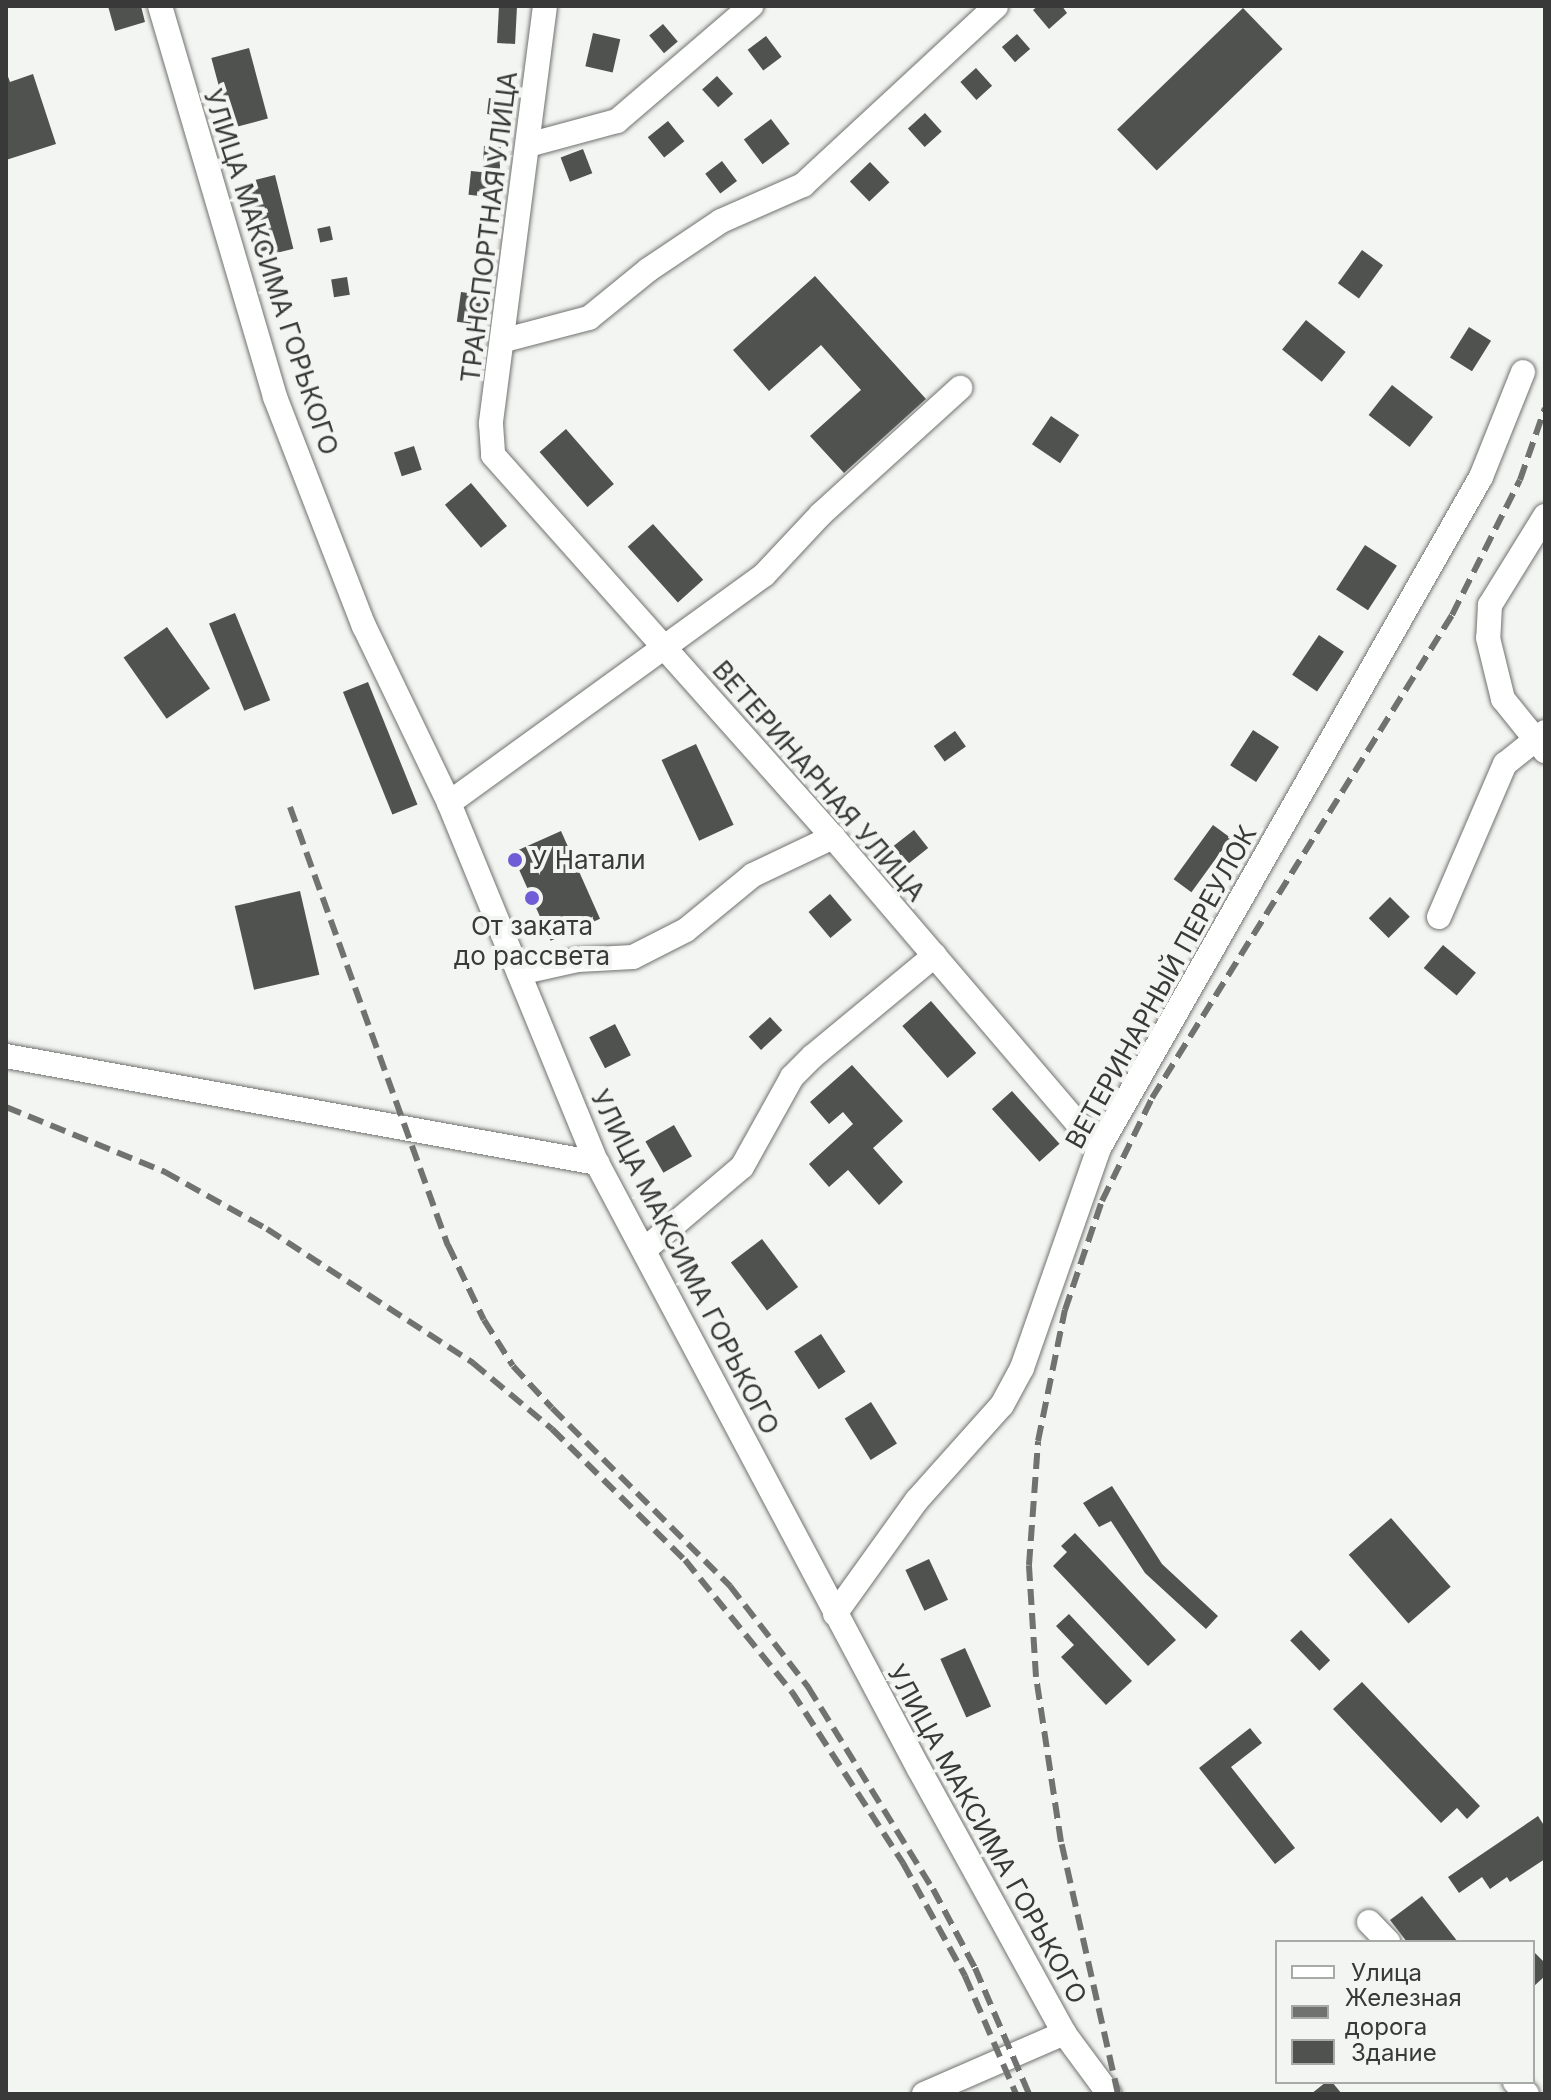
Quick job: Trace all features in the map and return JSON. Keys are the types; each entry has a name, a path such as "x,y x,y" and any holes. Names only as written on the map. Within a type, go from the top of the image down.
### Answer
{"street":[{"name":"УЛИЦА МАКСИМА ГОРЬКОГО","path":"160,6 275,397 364,626 449,803 597,1163 835,1614 1064,2033 1109,2094"},
{"name":"ТРАНСПОРТНАЯ УЛИЦА","path":"493,455 491,424 505,340 545,6"},
{"path":"528,145 617,121 751,6"},
{"path":"505,340 589,318 648,270 721,221 803,185 996,6"},
{"name":"ВЕТЕРИНАРНЫЙ ПЕРЕУЛОК","path":"835,1614 917,1500 1002,1405 1022,1368 1099,1148 1481,477 1523,372"},
{"path":"449,803 764,575 821,514 960,388"},
{"name":"ВЕТЕРИНАРНАЯ УЛИЦА","path":"493,455 833,837 1099,1148"},
{"path":"1439,917 1505,764 1542,741 1503,699 1488,638 1490,605 1545,516"},
{"path":"519,973 578,960 633,957 686,930 753,875 833,837"},
{"path":"644,1250 742,1167 792,1077 935,955"},
{"path":"6,1056 597,1163"},
{"path":"1369,1922 1386,1940"},
{"path":"924,2094 1064,2033"}],"building":[{"path":"108,6 141,6 145,22 115,31"},
{"path":"499,6 517,7 515,44 497,43"},
{"path":"1038,6 1062,6 1067,13 1049,29 1033,10"},
{"path":"1243,8 1283,49 1157,171 1117,130"},
{"path":"663,24 678,42 664,53 649,36"},
{"path":"593,33 620,39 613,72 585,66"},
{"path":"1017,34 1030,49 1015,62 1002,47"},
{"path":"766,36 782,57 763,71 748,50"},
{"path":"249,48 268,119 230,129 211,58"},
{"path":"976,68 992,86 976,100 960,82"},
{"path":"6,71 10,82 33,74 56,144 6,160"},
{"path":"717,76 733,94 718,107 702,89"},
{"path":"489,98 505,100 503,116 487,114"},
{"path":"925,113 942,132 925,147 908,128"},
{"path":"771,119 790,144 763,164 744,139"},
{"path":"668,121 684,141 664,158 648,137"},
{"path":"484,146 501,147 500,169 483,168"},
{"path":"583,149 592,173 570,182 561,158"},
{"path":"722,161 737,181 720,194 705,174"},
{"path":"870,162 889,182 869,202 850,181"},
{"path":"471,171 498,174 495,198 468,195"},
{"path":"275,175 293,249 261,257 243,183"},
{"path":"330,226 333,240 320,242 317,229"},
{"path":"1362,250 1383,265 1359,298 1338,283"},
{"path":"815,276 926,399 844,473 810,436 861,390 821,345 769,391 733,350"},
{"path":"347,277 350,295 334,297 331,280"},
{"path":"461,292 482,295 478,325 457,322"},
{"path":"1306,320 1346,352 1322,382 1282,350"},
{"path":"1469,327 1491,341 1472,371 1450,358"},
{"path":"1392,385 1433,417 1410,447 1369,415"},
{"path":"1051,416 1079,435 1060,463 1032,444"},
{"path":"566,429 614,484 587,507 540,452"},
{"path":"414,446 422,470 402,476 394,452"},
{"path":"471,483 507,526 481,548 445,505"},
{"path":"653,524 703,580 678,602 628,547"},
{"path":"1365,545 1397,566 1368,610 1336,589"},
{"path":"235,613 270,700 244,711 209,623"},
{"path":"167,627 210,688 167,719 124,657"},
{"path":"1319,635 1344,652 1317,692 1292,675"},
{"path":"368,682 417,804 392,815 343,692"},
{"path":"1253,730 1279,747 1256,782 1230,765"},
{"path":"955,731 966,747 945,761 934,746"},
{"path":"696,744 734,825 699,841 662,760"},
{"path":"1213,825 1231,838 1191,892 1174,879"},
{"path":"914,830 928,848 908,864 894,846"},
{"path":"561,831 600,919 551,941 512,853"},
{"path":"300,891 319,975 254,990 235,906"},
{"path":"830,894 852,920 830,938 809,912"},
{"path":"1390,897 1410,917 1389,938 1369,918"},
{"path":"1443,945 1476,973 1457,996 1424,968"},
{"path":"931,1001 976,1053 948,1078 902,1026"},
{"path":"770,1017 782,1030 761,1050 749,1037"},
{"path":"615,1024 631,1055 605,1068 589,1037"},
{"path":"852,1065 903,1121 873,1148 903,1182 879,1205 848,1170 829,1187 809,1164 853,1124 843,1112 829,1124 810,1102"},
{"path":"1012,1091 1060,1144 1039,1162 992,1109"},
{"path":"674,1125 692,1156 663,1173 645,1142"},
{"path":"762,1239 798,1287 767,1310 731,1262"},
{"path":"821,1334 846,1372 819,1389 794,1351"},
{"path":"871,1402 897,1444 871,1460 845,1418"},
{"path":"1112,1486 1162,1564 1218,1616 1206,1629 1145,1573 1111,1521 1099,1527 1083,1503"},
{"path":"1391,1518 1451,1587 1408,1623 1349,1555"},
{"path":"1075,1533 1176,1640 1148,1666 1053,1566 1067,1552 1061,1546"},
{"path":"929,1559 948,1600 924,1611 905,1570"},
{"path":"1069,1614 1132,1681 1106,1705 1061,1657 1074,1645 1056,1626"},
{"path":"1301,1630 1330,1660 1319,1671 1290,1640"},
{"path":"965,1648 991,1706 966,1717 940,1659"},
{"path":"1362,1682 1480,1806 1467,1819 1457,1808 1441,1823 1333,1709"},
{"path":"1250,1728 1262,1743 1231,1767 1295,1848 1275,1864 1199,1768"},
{"path":"1538,1816 1545,1827 1545,1859 1510,1882 1507,1877 1490,1889 1482,1877 1459,1893 1448,1877"},
{"path":"1422,1896 1456,1940 1405,1940 1390,1920"},
{"path":"1535,1953 1545,1963 1545,1976 1535,1985"},
{"path":"1324,2084 1334,2084 1342,2094 1311,2094"}],"railway":[{"path":"1118,2094 1061,1842 1036,1677 1029,1565 1038,1441 1065,1310 1102,1201 1152,1098 1452,615 1520,480 1545,408"},
{"path":"290,807 448,1245 484,1320 513,1366 730,1586 808,1687 933,1889 975,1968 1029,2094"},
{"path":"6,1107 165,1172 267,1229 473,1363 552,1429 685,1560 792,1692 903,1863 965,1976 1016,2094"}],"place":[{"name":"У Натали","path":"515,860"},
{"name":"От заката до рассвета","path":"532,898"}]}
